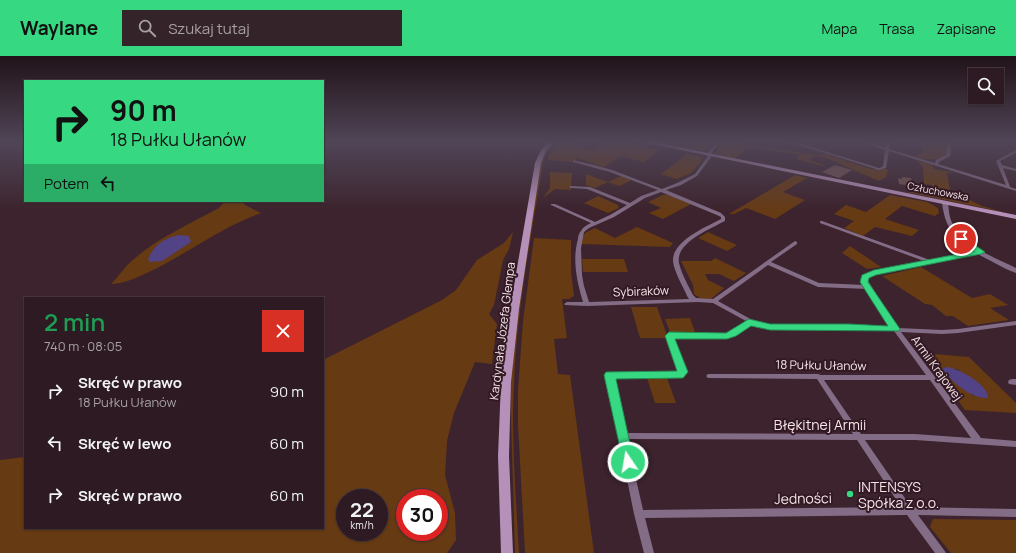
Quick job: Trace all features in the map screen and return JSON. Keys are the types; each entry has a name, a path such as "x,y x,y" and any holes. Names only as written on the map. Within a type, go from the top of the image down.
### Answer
{"main road":[{"name":"Kardynała Józefa Glempa","path":"507,553 503,463 508,359 514,306 538,165"},
{"name":"Człuchowska","path":"755,165 1016,217"}],"street":[{"path":"593,165 662,190 723,217 723,220 684,243 676,253 676,263 690,296 694,300"},
{"path":"587,304 581,286 578,248 582,232 594,223 612,216 629,204 696,175 703,165"},
{"path":"863,165 872,168 884,168 884,165"},
{"path":"937,165 1016,190"},
{"path":"1000,166 1008,186 1006,187"},
{"path":"1000,166 1016,170"},
{"path":"572,187 588,188 629,204"},
{"path":"945,203 948,220 952,229 961,239 1016,271"},
{"path":"553,205 594,223"},
{"path":"822,222 928,261"},
{"path":"714,301 795,243"},
{"path":"768,263 818,284 868,287 864,279 870,274 928,261 981,252"},
{"name":"Armii Krajowej","path":"868,287 895,329 978,441"},
{"name":"Sybiraków","path":"567,304 694,300 714,301 752,322 770,327 849,327 958,332 1016,323"},
{"path":"649,553 639,514 610,375 679,375 682,372 669,336 727,336 733,334 747,323 752,322"},
{"name":"18 Pułku Ułanów","path":"710,376 931,378"},
{"path":"818,376 909,511 941,553"},
{"name":"Błękitnej Armii","path":"623,436 915,437 1016,444"},
{"name":"Jedności","path":"639,514 909,511 1016,513"}],"shaded area":[{"path":"541,165 543,165 525,273 518,328 514,383 514,468 519,553 515,553 510,387 514,338"},
{"path":"672,165 698,165 691,173 676,179 661,174"},
{"path":"843,165 860,165 872,169 888,169 886,177 879,181"},
{"path":"921,165 932,165 934,169 956,173 947,173 951,195 957,198 964,197 982,206 1003,212 907,192 927,193 933,188 932,185 924,184 923,167"},
{"path":"550,172 572,173 571,190 555,189 543,198 550,188"},
{"path":"586,174 608,182 595,188 586,185"},
{"path":"795,175 807,178 783,192 805,200 775,219 746,208 734,214 729,214"},
{"path":"621,176 632,180 619,186 608,182"},
{"path":"663,195 668,195 691,204 663,219 649,213 661,208 648,202"},
{"path":"890,195 927,202 938,208 939,213 935,216 902,206 885,219 919,230 912,236 875,227 863,236 844,228 854,221 834,214 846,205 866,212"},
{"path":"598,196 618,205 619,208 608,213 584,203"},
{"path":"224,202 243,202 245,205 261,213 227,228 151,271 122,283 111,284 131,262 144,251 175,231 219,208"},
{"path":"637,227 673,243 670,247 582,244 582,238 585,233 595,228 615,238"},
{"path":"513,232 509,249 503,260 494,305 489,314 497,324 492,364 475,362 454,413 447,441 445,475 455,513 456,540 447,553 0,553 0,460 24,457 24,529 324,529 324,359 442,300 456,290 477,260 504,243"},
{"path":"708,232 737,245 727,251 698,238"},
{"path":"179,235 189,236 191,242 162,261 150,262 148,259 156,246 164,240"},
{"path":"534,238 571,240 571,272 574,296 569,299 562,299 567,338 554,339 558,374 570,375 594,553 525,553 518,425 518,390 523,321"},
{"path":"850,246 881,267 867,269 842,253"},
{"path":"715,258 746,273 734,281 719,274 705,274 708,280 724,288 711,299 700,298 694,294 693,285 681,261 711,261"},
{"path":"582,259 624,259 628,272 583,272"},
{"path":"921,267 972,298 990,294 1008,305 990,308 1009,320 968,326 953,316 946,316 932,305 925,304 882,276"},
{"path":"631,307 657,307 668,338 640,338"},
{"path":"690,318 695,332 670,332 665,319"},
{"path":"923,353 969,357 1016,403 1016,413 965,410","holes":["942,369 957,369 983,388 974,396 946,375"]},
{"path":"946,367 964,373 978,382 987,393 988,398 975,396 962,389 942,369"},
{"path":"647,378 667,378 676,403 655,403"},
{"path":"933,519 1016,520 1016,553 951,553 930,527"}],"building":[{"path":"835,165 852,170 839,178 822,172"},
{"path":"902,177 911,178 913,186 899,184 898,178 902,179"}],"place":[{"name":"INTENSYS Spółka z o.o.","path":"850,494"}],"route":[{"path":"628,462 610,375 679,375 682,372 669,336 727,336 733,334 749,322 770,327 849,327 895,329 864,282 865,277 874,272 981,252 961,239"}]}
